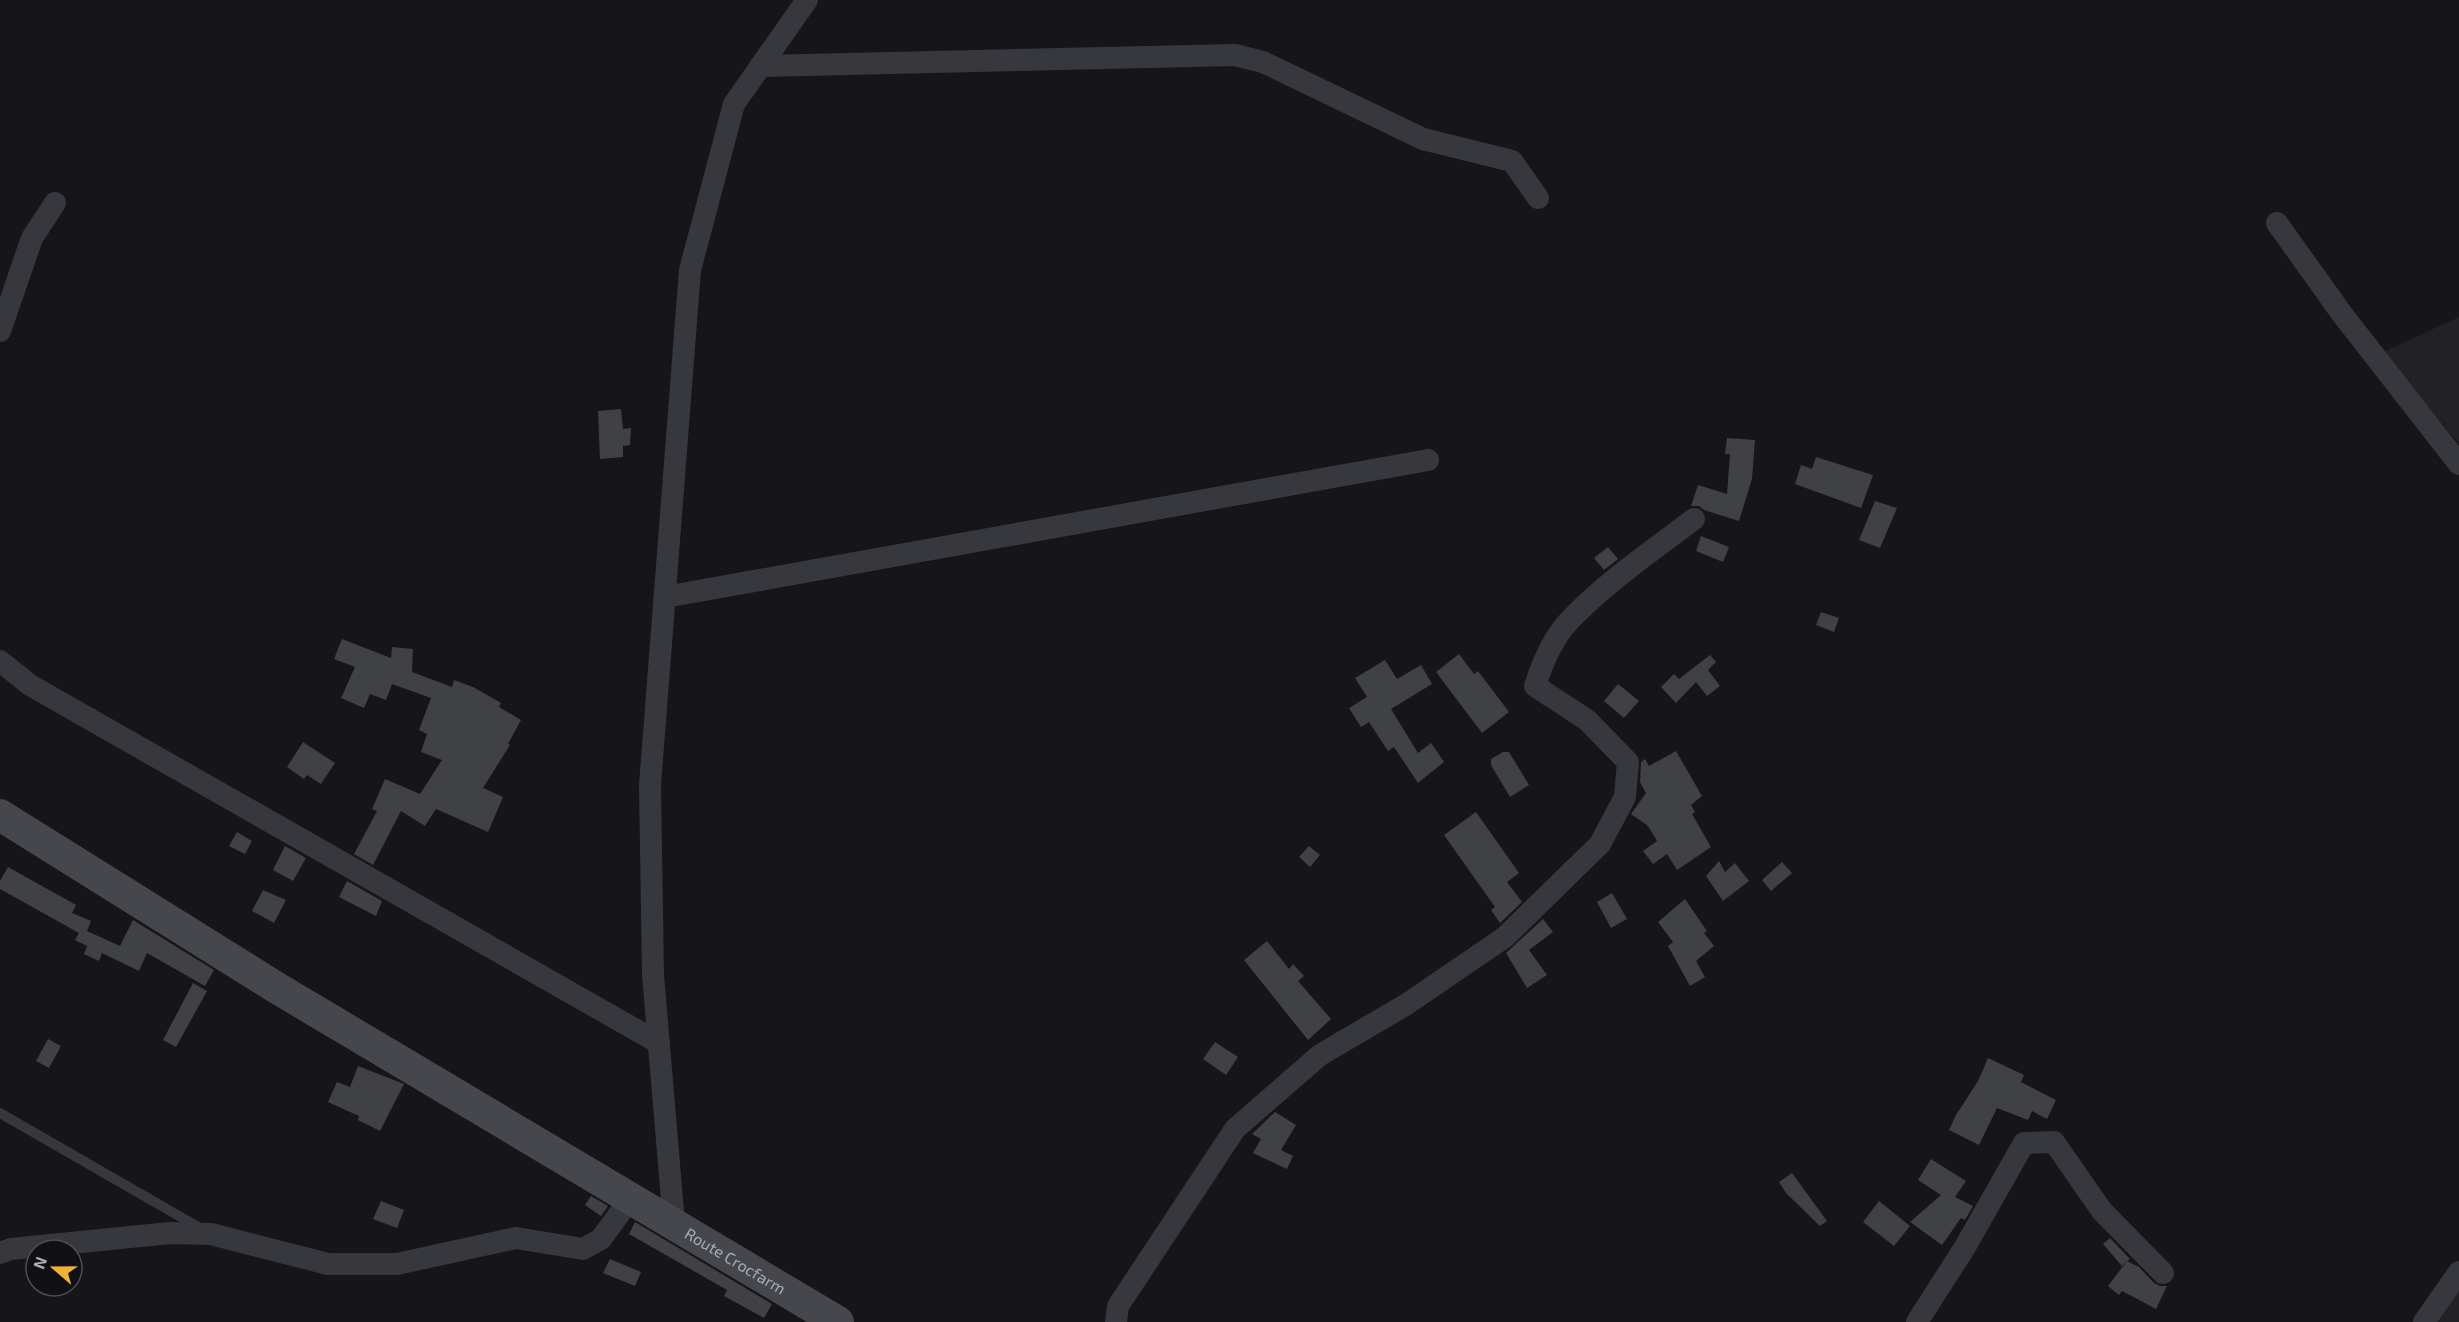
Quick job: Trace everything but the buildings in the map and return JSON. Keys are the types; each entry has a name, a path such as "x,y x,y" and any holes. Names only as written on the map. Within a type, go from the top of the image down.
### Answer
{"street":[{"path":"674,1223 653,975 650,785 690,270 734,104 807,0"},
{"path":"760,66 1235,55 1263,62 1423,139 1512,161 1538,198"},
{"path":"0,331 32,238 55,203"},
{"path":"2277,223 2342,314 2459,464"},
{"path":"665,597 1428,460"},
{"path":"1116,1322 1118,1306 1235,1129 1320,1055 1407,1004 1504,937 1600,844 1625,797 1628,762 1587,720 1534,686 1542,664 1568,622 1624,572 1694,519"},
{"path":"0,661 30,685 659,1043"},
{"name":"Route Crocfarm","path":"0,815 277,988 838,1322"},
{"path":"1917,1322 1965,1247 2024,1143 2054,1142 2102,1211 2163,1273"},
{"path":"0,1254 11,1248 170,1233 211,1234 328,1264 397,1264 516,1238 583,1249 601,1239 630,1199"},
{"path":"2424,1322 2459,1272"}],"lane":[{"path":"0,1113 211,1234"}],"shaded area":[{"path":"2459,317 2459,444 2383,352"},
{"path":"2459,1283 2459,1322 2431,1322"}]}
